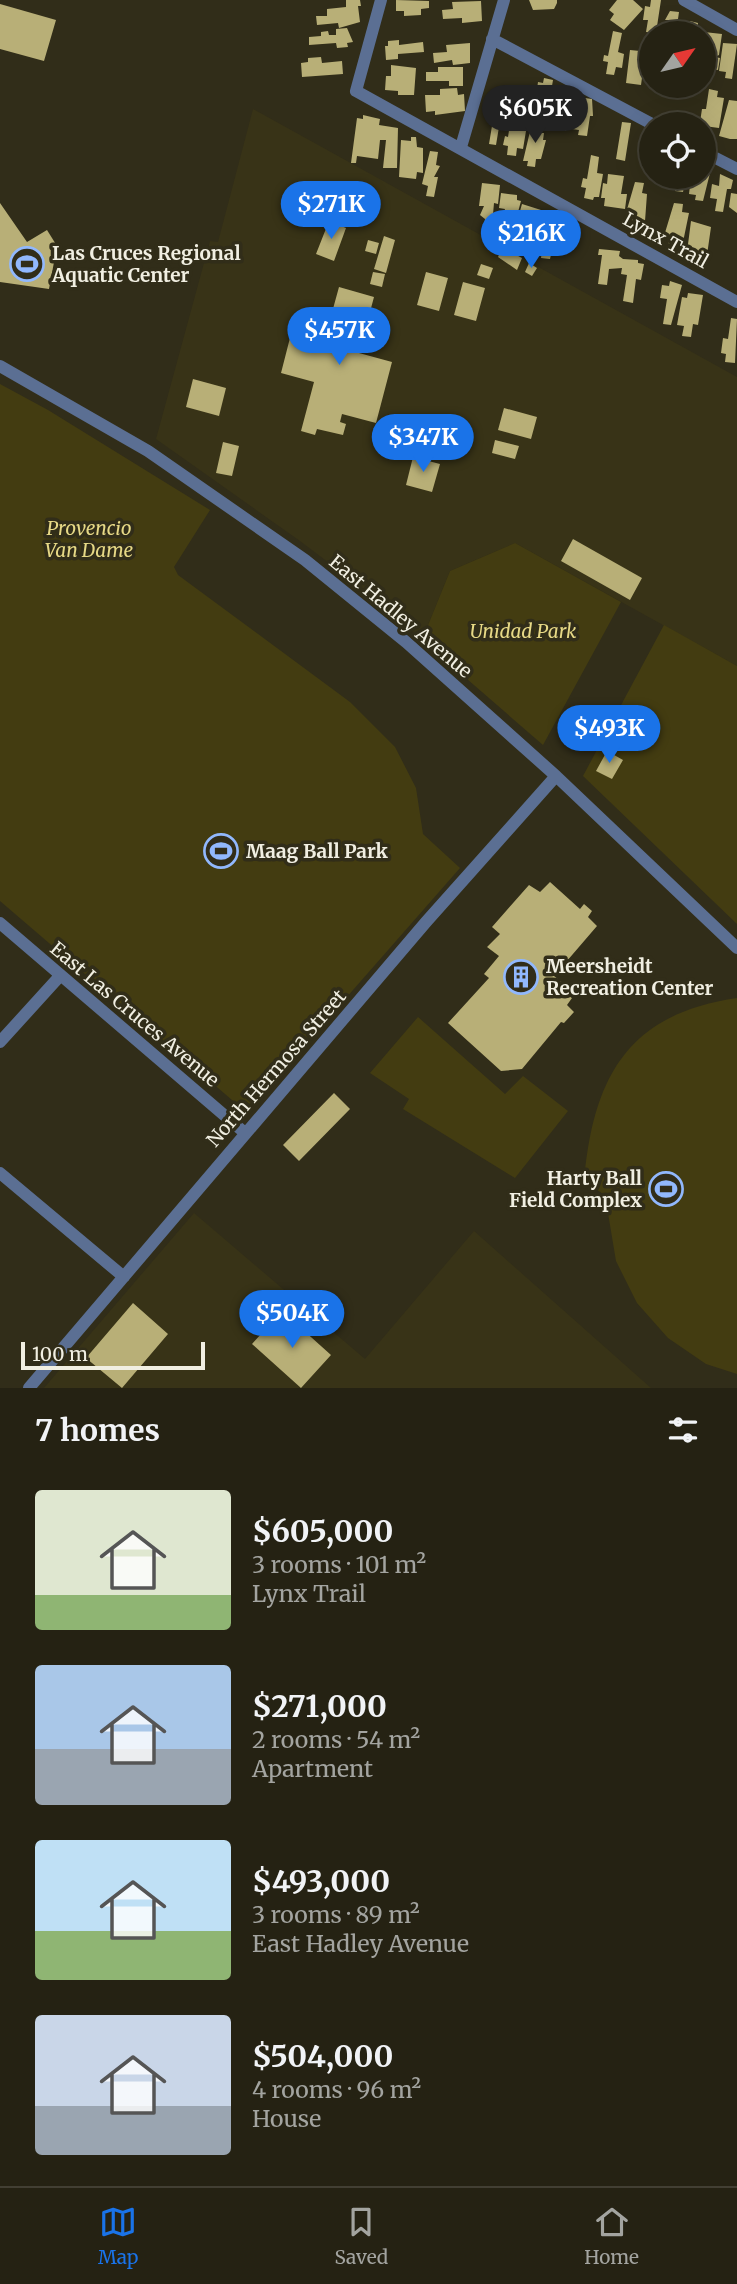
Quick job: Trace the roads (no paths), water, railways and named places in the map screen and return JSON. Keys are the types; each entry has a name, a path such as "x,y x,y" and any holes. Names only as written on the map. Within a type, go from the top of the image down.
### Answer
{"street":[{"name":"Lynx Trail","path":"381,0 356,91 737,302"},
{"path":"461,147 503,0"},
{"path":"684,0 737,30"},
{"path":"492,39 639,117"},
{"path":"716,158 737,169"},
{"name":"East Hadley Avenue","path":"0,366 148,451 305,560 406,642 556,776 737,948"},
{"name":"North Hermosa Street","path":"29,1388 245,1133 556,776"},
{"name":"East Las Cruces Avenue","path":"0,923 59,977 245,1133"},
{"path":"0,1042 59,977"},
{"path":"0,1173 124,1277"}],"place":[{"name":"Las Cruces Regional Aquatic Center","path":"27,264"},
{"name":"Maag Ball Park","path":"221,851"},
{"name":"Meersheidt Recreation Center","path":"521,977"},
{"name":"Harty Ball Field Complex","path":"666,1189"}],"park label":[{"name":"Provencio Van Dame","path":"89,539"},
{"name":"Unidad Park","path":"523,631"}]}
